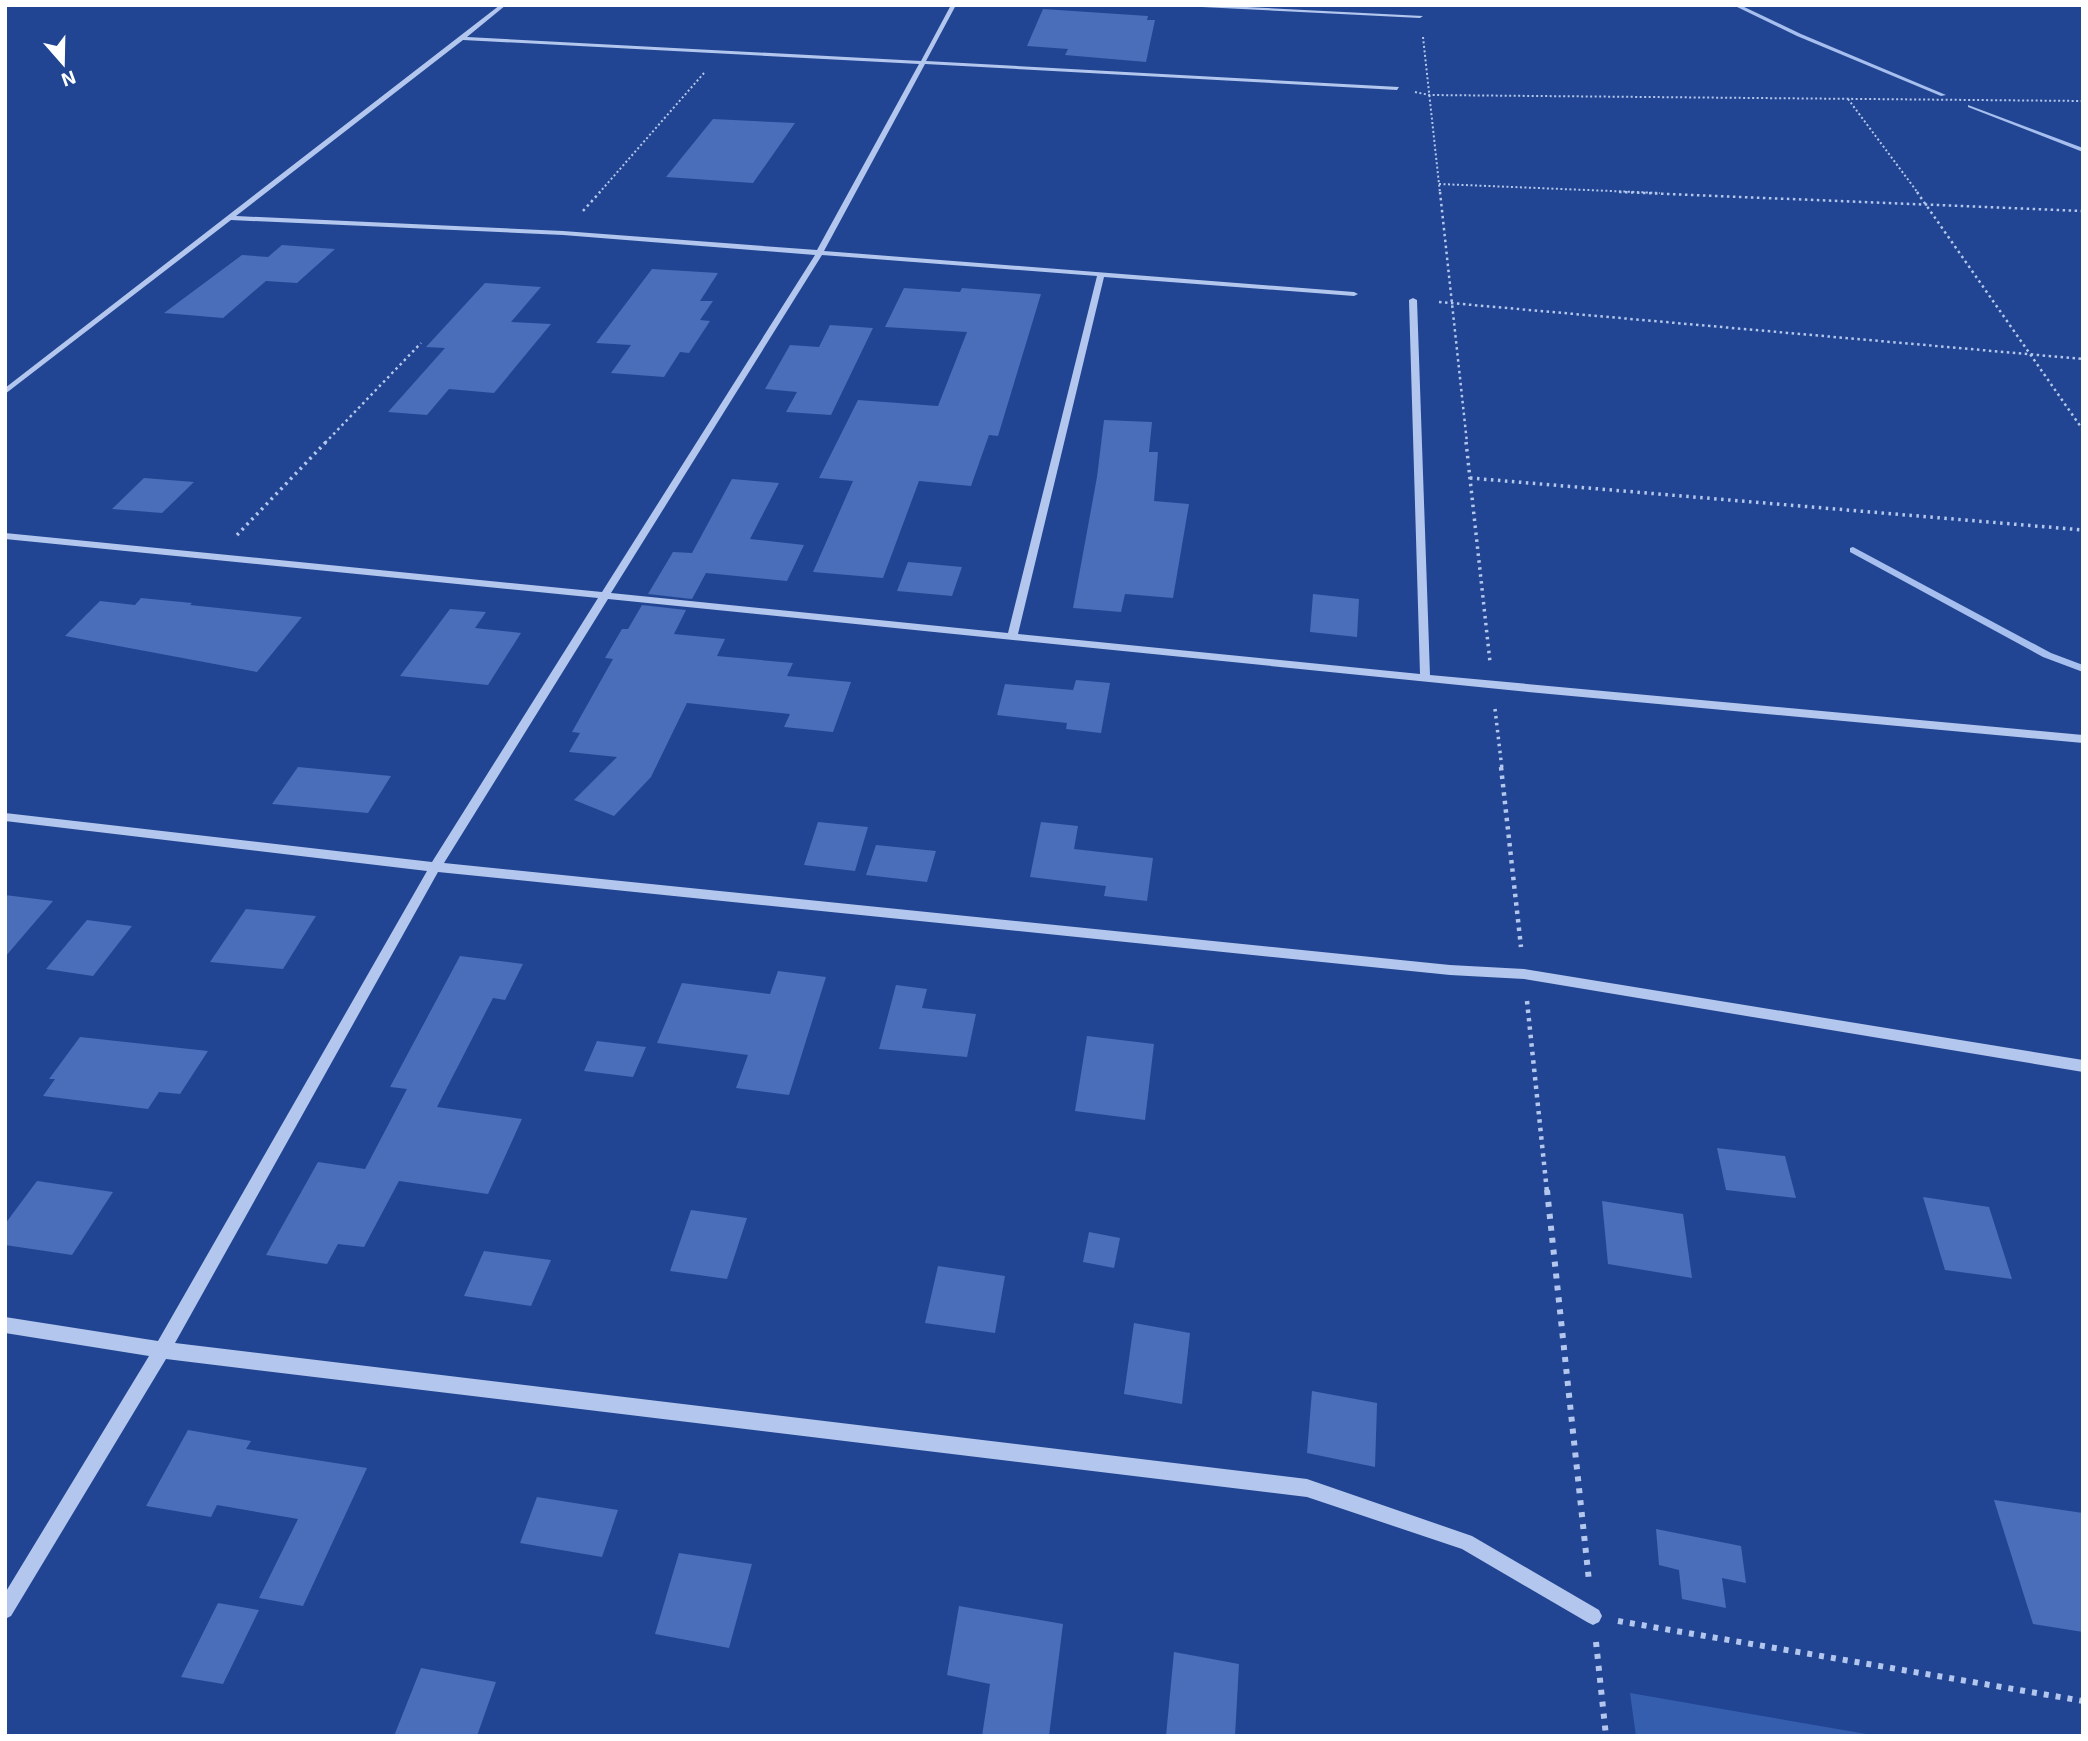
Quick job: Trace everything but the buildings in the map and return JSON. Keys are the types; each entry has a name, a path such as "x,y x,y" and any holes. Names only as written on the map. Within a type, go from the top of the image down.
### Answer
{"street":[{"path":"5,392 504,5"},
{"path":"5,1610 162,1350 435,867 820,252 954,5"},
{"path":"1164,5 1420,16"},
{"path":"463,38 1398,88"},
{"path":"230,218 564,233 1354,294"},
{"path":"1013,635 1101,275"},
{"path":"1413,299 1425,678"},
{"path":"5,536 1425,678 2083,739"},
{"path":"5,817 435,867 1450,970 1524,974 2083,1066"},
{"path":"5,1325 162,1350 1307,1488 1466,1542 1593,1616"}],"path":[{"path":"1420,16 1606,1736"},
{"path":"564,233 723,52"},
{"path":"1398,88 1429,95 2083,101"},
{"path":"1848,99 1927,205 2083,430"},
{"path":"1439,184 2083,211"},
{"path":"1413,299 2083,359"},
{"path":"214,559 421,343"},
{"path":"1470,478 2083,530"},
{"path":"1593,1616 2083,1701"}],"shaded area":[{"path":"1630,1693 1878,1736 1636,1736"}],"waterway":[{"path":"1735,5 1799,35 1943,95"},
{"path":"1970,106 2083,150"},
{"path":"1853,550 2047,655 2083,669"}]}
